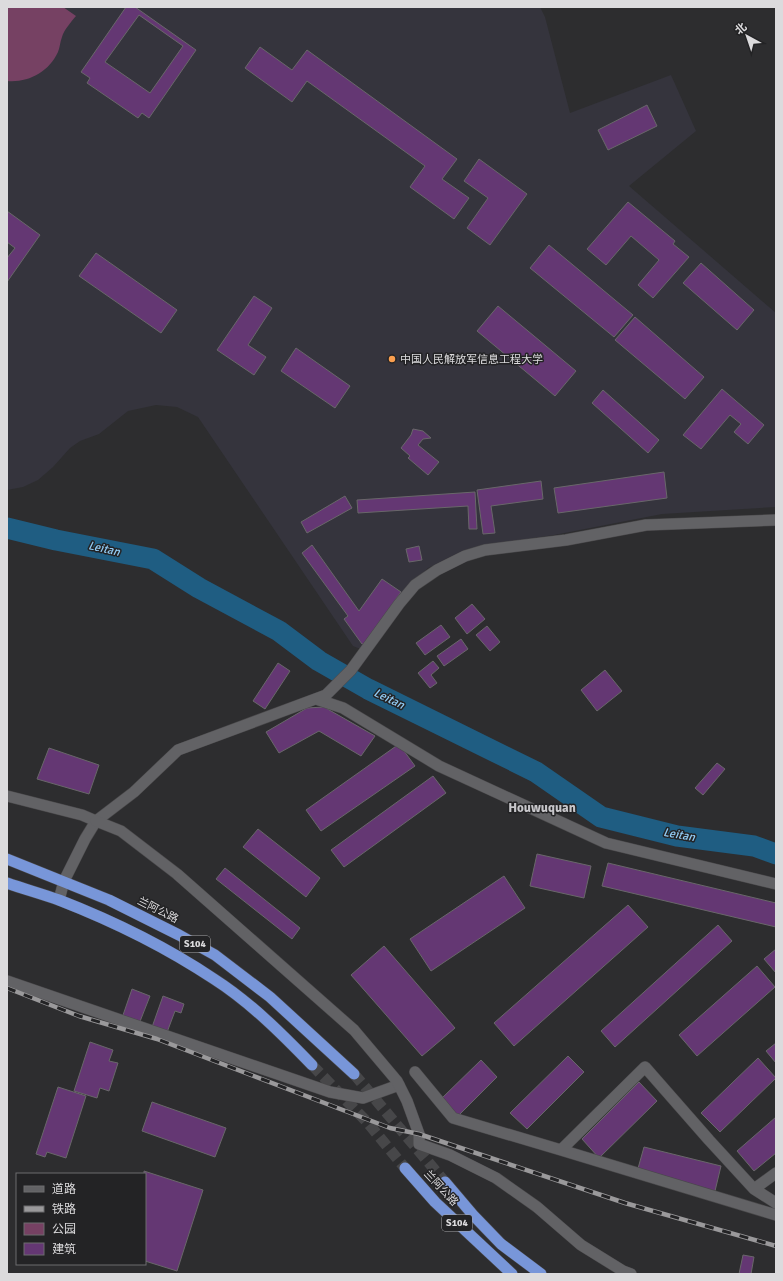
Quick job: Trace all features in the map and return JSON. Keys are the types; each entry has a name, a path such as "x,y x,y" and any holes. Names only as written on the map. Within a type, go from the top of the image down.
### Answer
{"highway":[{"name":"兰阿公路","path":"7,860 109,900 215,955 270,997 354,1074"},
{"name":"S104","path":"7,883 59,900 111,922 164,948 215,980 270,1022 312,1065"},
{"name":"兰阿公路","path":"405,1168 435,1202 512,1274"},
{"name":"兰阿公路","path":"446,1182 473,1215 501,1244 541,1274"}],"street":[{"path":"59,900 64,882 85,839 96,821 134,792 178,750 321,697 351,670 399,604 415,585 437,570 466,556 485,550 566,540 646,525 776,520"},
{"path":"321,697 344,708 439,766 606,843 776,884"},
{"path":"7,796 82,815 121,831 177,874 354,1030 397,1081 407,1101 419,1134 419,1144 450,1155 496,1178 537,1207 581,1245 631,1274"},
{"path":"7,981 330,1092 363,1098 399,1085"},
{"path":"561,1150 644,1067 754,1189 776,1203"},
{"path":"415,1072 453,1118 776,1215"},
{"path":"754,1189 776,1173"}],"shaded area":[{"name":"中国人民解放军信息工程大学","path":"7,7 540,7 545,17 570,113 671,75 696,131 629,186 776,313 776,507 662,514 554,535 488,545 459,553 428,568 403,592 361,648 358,648 353,646 198,417 177,407 156,405 128,411 99,434 80,441 70,448 53,467 38,480 23,487 7,490"}],"green space":[{"path":"7,7 63,7 76,16 64,32 58,52 54,59 37,75 23,80 7,81"}],"building":[{"path":"126,7 135,7 196,50 149,118 142,113 138,118 87,83 90,78 81,72","holes":["139,15 183,46 150,93 105,62"]},
{"path":"260,47 292,70 307,50 457,159 442,179 469,198 454,219 410,187 425,166 307,81 292,102 245,68"},
{"path":"647,105 657,126 608,150 598,130"},
{"path":"479,159 527,194 490,245 467,228 488,198 464,181"},
{"path":"628,202 675,241 673,244 689,257 653,298 638,285 659,260 631,236 606,265 587,249"},
{"path":"7,211 40,235 7,282 7,258 15,248 7,242"},
{"path":"549,245 633,315 614,337 530,268"},
{"path":"96,253 177,310 161,333 79,276"},
{"path":"701,263 754,310 737,330 683,283"},
{"path":"254,296 272,308 248,345 266,357 254,375 217,350"},
{"path":"498,306 576,371 555,396 477,331"},
{"path":"635,317 704,377 685,399 615,340"},
{"path":"296,348 350,386 335,408 281,371"},
{"path":"722,389 764,425 748,444 734,432 741,424 730,415 701,449 683,435"},
{"path":"603,390 659,440 648,453 592,403"},
{"path":"413,429 423,431 431,438 423,439 418,445 439,462 428,475 408,458 410,456 401,448 411,435"},
{"path":"664,472 667,498 558,513 554,488"},
{"path":"541,481 543,499 491,506 495,533 483,534 477,490"},
{"path":"475,492 477,529 469,529 468,506 358,513 357,500"},
{"path":"345,496 352,508 307,533 301,522"},
{"path":"312,545 359,611 382,579 401,592 364,644 362,644 344,619 348,616 302,553"},
{"path":"419,546 422,560 409,562 406,549"},
{"path":"472,604 485,619 467,634 455,618"},
{"path":"441,625 450,637 425,655 416,643"},
{"path":"487,626 500,642 490,651 476,635"},
{"path":"461,639 468,649 444,666 437,656"},
{"path":"433,661 439,668 431,675 437,683 430,688 418,673"},
{"path":"278,663 290,671 265,709 253,701"},
{"path":"605,670 622,691 597,711 581,690"},
{"path":"324,707 375,736 361,756 319,731 279,753 266,732 307,708"},
{"path":"399,744 415,766 321,831 306,810"},
{"path":"49,748 99,765 89,794 37,779"},
{"path":"717,763 725,769 703,795 695,788"},
{"path":"433,776 446,793 344,867 331,850"},
{"path":"258,829 320,878 306,897 243,847"},
{"path":"537,854 591,866 584,898 530,886"},
{"path":"608,863 776,903 776,927 602,886"},
{"path":"225,868 300,928 292,939 216,879"},
{"path":"504,876 525,908 431,971 410,939"},
{"path":"628,905 648,927 514,1046 494,1023"},
{"path":"718,925 732,941 615,1047 601,1031"},
{"path":"384,946 455,1028 422,1056 351,975"},
{"path":"776,949 776,973 764,959"},
{"path":"757,966 775,987 697,1056 679,1035"},
{"path":"132,989 150,996 139,1024 122,1018"},
{"path":"163,996 184,1004 181,1013 175,1011 166,1035 151,1030"},
{"path":"90,1042 113,1050 109,1061 118,1063 109,1091 100,1088 97,1098 74,1091"},
{"path":"776,1043 776,1063 766,1051"},
{"path":"568,1056 584,1072 527,1129 510,1113"},
{"path":"758,1058 776,1078 720,1132 701,1113"},
{"path":"481,1060 497,1077 458,1116 441,1099"},
{"path":"639,1082 657,1101 599,1158 582,1139"},
{"path":"58,1087 86,1096 66,1158 47,1152 45,1157 36,1154"},
{"path":"152,1102 226,1128 215,1157 142,1131"},
{"path":"776,1117 776,1153 754,1171 737,1151"},
{"path":"644,1147 721,1166 715,1191 637,1172"},
{"path":"144,1171 203,1190 177,1271 146,1261 146,1173 144,1173"},
{"path":"743,1255 754,1257 751,1274 739,1274"}],"waterway":[{"name":"Leitan","path":"7,528 56,540 153,559 199,588 279,631 319,661 368,689 536,772 601,817 677,836 754,846 776,854"}],"tunnel":[{"path":"312,1065 368,1123 405,1168"},
{"path":"354,1074 445,1182"}],"railway":[{"path":"7,988 79,1016 157,1039 390,1128 419,1134 625,1203 776,1246"}],"place":[{"name":"中国人民解放军信息工程大学","path":"392,359"}],"district":[{"name":"Houwuquan","path":"542,808"}]}
